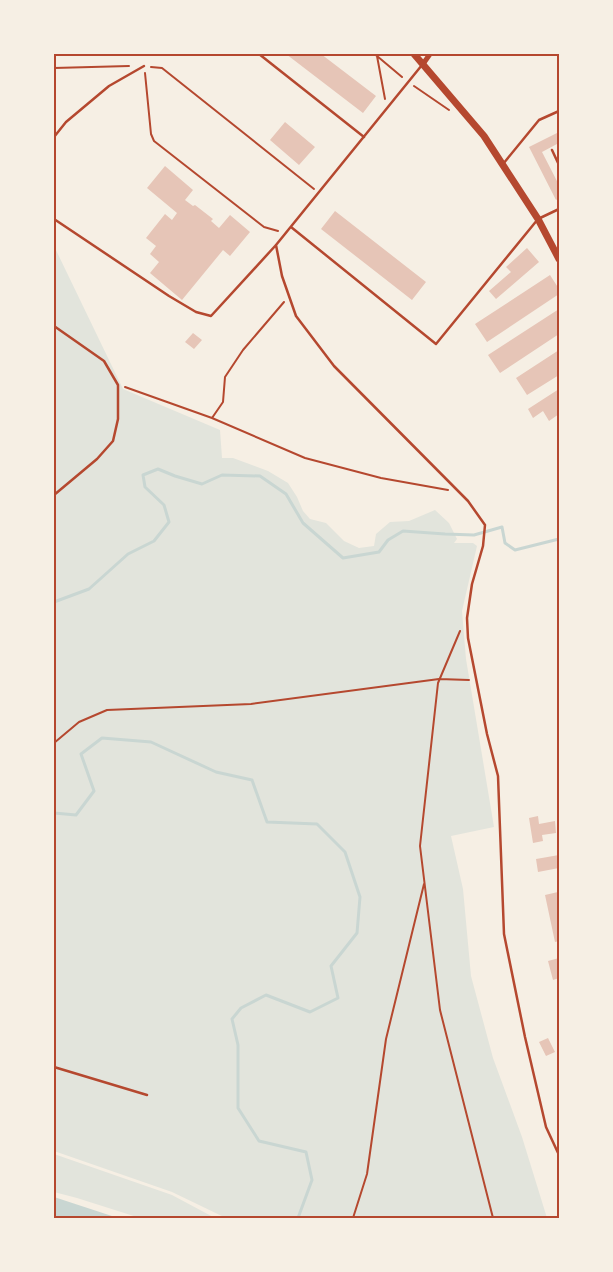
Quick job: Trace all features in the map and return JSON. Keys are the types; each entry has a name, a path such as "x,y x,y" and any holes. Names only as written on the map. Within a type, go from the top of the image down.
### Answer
{"street":[{"path":"414,54 484,136 538,219 559,259"},
{"path":"423,64 430,54"}],"lane":[{"path":"259,54 364,137"},
{"path":"54,219 169,296 196,312 211,316 285,234 423,64"},
{"path":"54,137 66,122 109,86 144,66"},
{"path":"503,164 540,120 559,112"},
{"path":"552,150 559,166"},
{"path":"290,227 436,344 538,219 559,209"},
{"path":"276,244 282,276 296,316 334,366 460,492 485,525 483,546 472,584 467,618 468,638 498,776 504,934 546,1127 559,1155"},
{"path":"54,326 104,361 118,384 118,419 113,441 97,459 54,494"},
{"path":"54,1067 147,1095"}],"path":[{"path":"375,55 408,82 456,115"},
{"path":"375,55 387,108"},
{"path":"54,68 144,66 162,68 318,193"},
{"path":"144,66 151,134 154,141 264,227 285,234"},
{"path":"212,418 223,402 225,377 243,350 289,296"},
{"path":"118,384 212,418 305,458 381,478 460,492"},
{"path":"467,618 455,641 438,683 420,846 440,1010 494,1218"},
{"path":"54,743 79,722 107,710 251,704 439,679 476,680"},
{"path":"353,1218 368,1174 386,1039 425,883"}],"shaded area":[{"path":"54,246 123,389 220,430 222,458 233,458 268,471 288,483 303,511 310,519 326,523 344,541 359,548 374,546 376,534 390,522 409,521 435,510 449,523 457,539 454,543 473,543 477,546 462,611 466,659 494,827 451,836 463,889 471,976 493,1058 522,1137 547,1218 226,1218 172,1192 54,1151"},
{"path":"54,1154 172,1195 215,1218 140,1218 54,1192"},
{"path":"54,1197 118,1218 54,1218"}],"building":[{"path":"286,54 321,54 376,96 363,113"},
{"path":"285,122 315,147 299,165 270,140"},
{"path":"559,132 559,148 557,144 542,152 559,185 559,198 556,200 529,147"},
{"path":"165,166 193,190 185,200 213,219 211,221 219,228 230,215 250,232 230,256 223,250 182,300 150,273 159,262 150,254 156,246 146,238 165,214 172,220 177,213 147,188"},
{"path":"335,211 426,282 412,300 321,229"},
{"path":"527,248 539,262 496,299 489,291 511,272 506,267"},
{"path":"550,275 559,289 559,294 487,342 475,324"},
{"path":"559,309 559,334 500,373 488,355"},
{"path":"193,333 202,340 194,349 185,342"},
{"path":"559,350 559,375 527,395 516,378"},
{"path":"559,389 559,414 549,421 543,411 533,418 528,409"},
{"path":"538,816 539,824 555,821 556,833 542,835 543,841 533,843 529,818"},
{"path":"559,855 559,868 538,872 536,859"},
{"path":"558,892 559,941 555,942 545,895"},
{"path":"559,958 559,978 553,980 548,961"},
{"path":"548,1038 555,1052 546,1056 539,1042"}],"waterway":[{"path":"54,602 89,589 128,554 154,541 169,522 164,505 145,487 143,475 158,469 202,484 222,475 260,476 286,494 303,523 343,558 379,552 388,540 403,531 474,535 502,527 505,543 515,550 559,539"},
{"path":"54,813 76,815 94,791 81,754 102,738 151,742 216,772 252,780 267,822 317,824 345,852 360,897 357,933 331,966 338,998 310,1012 266,995 241,1008 232,1019 238,1045 238,1108 259,1141 306,1152 312,1180 298,1218"}]}
